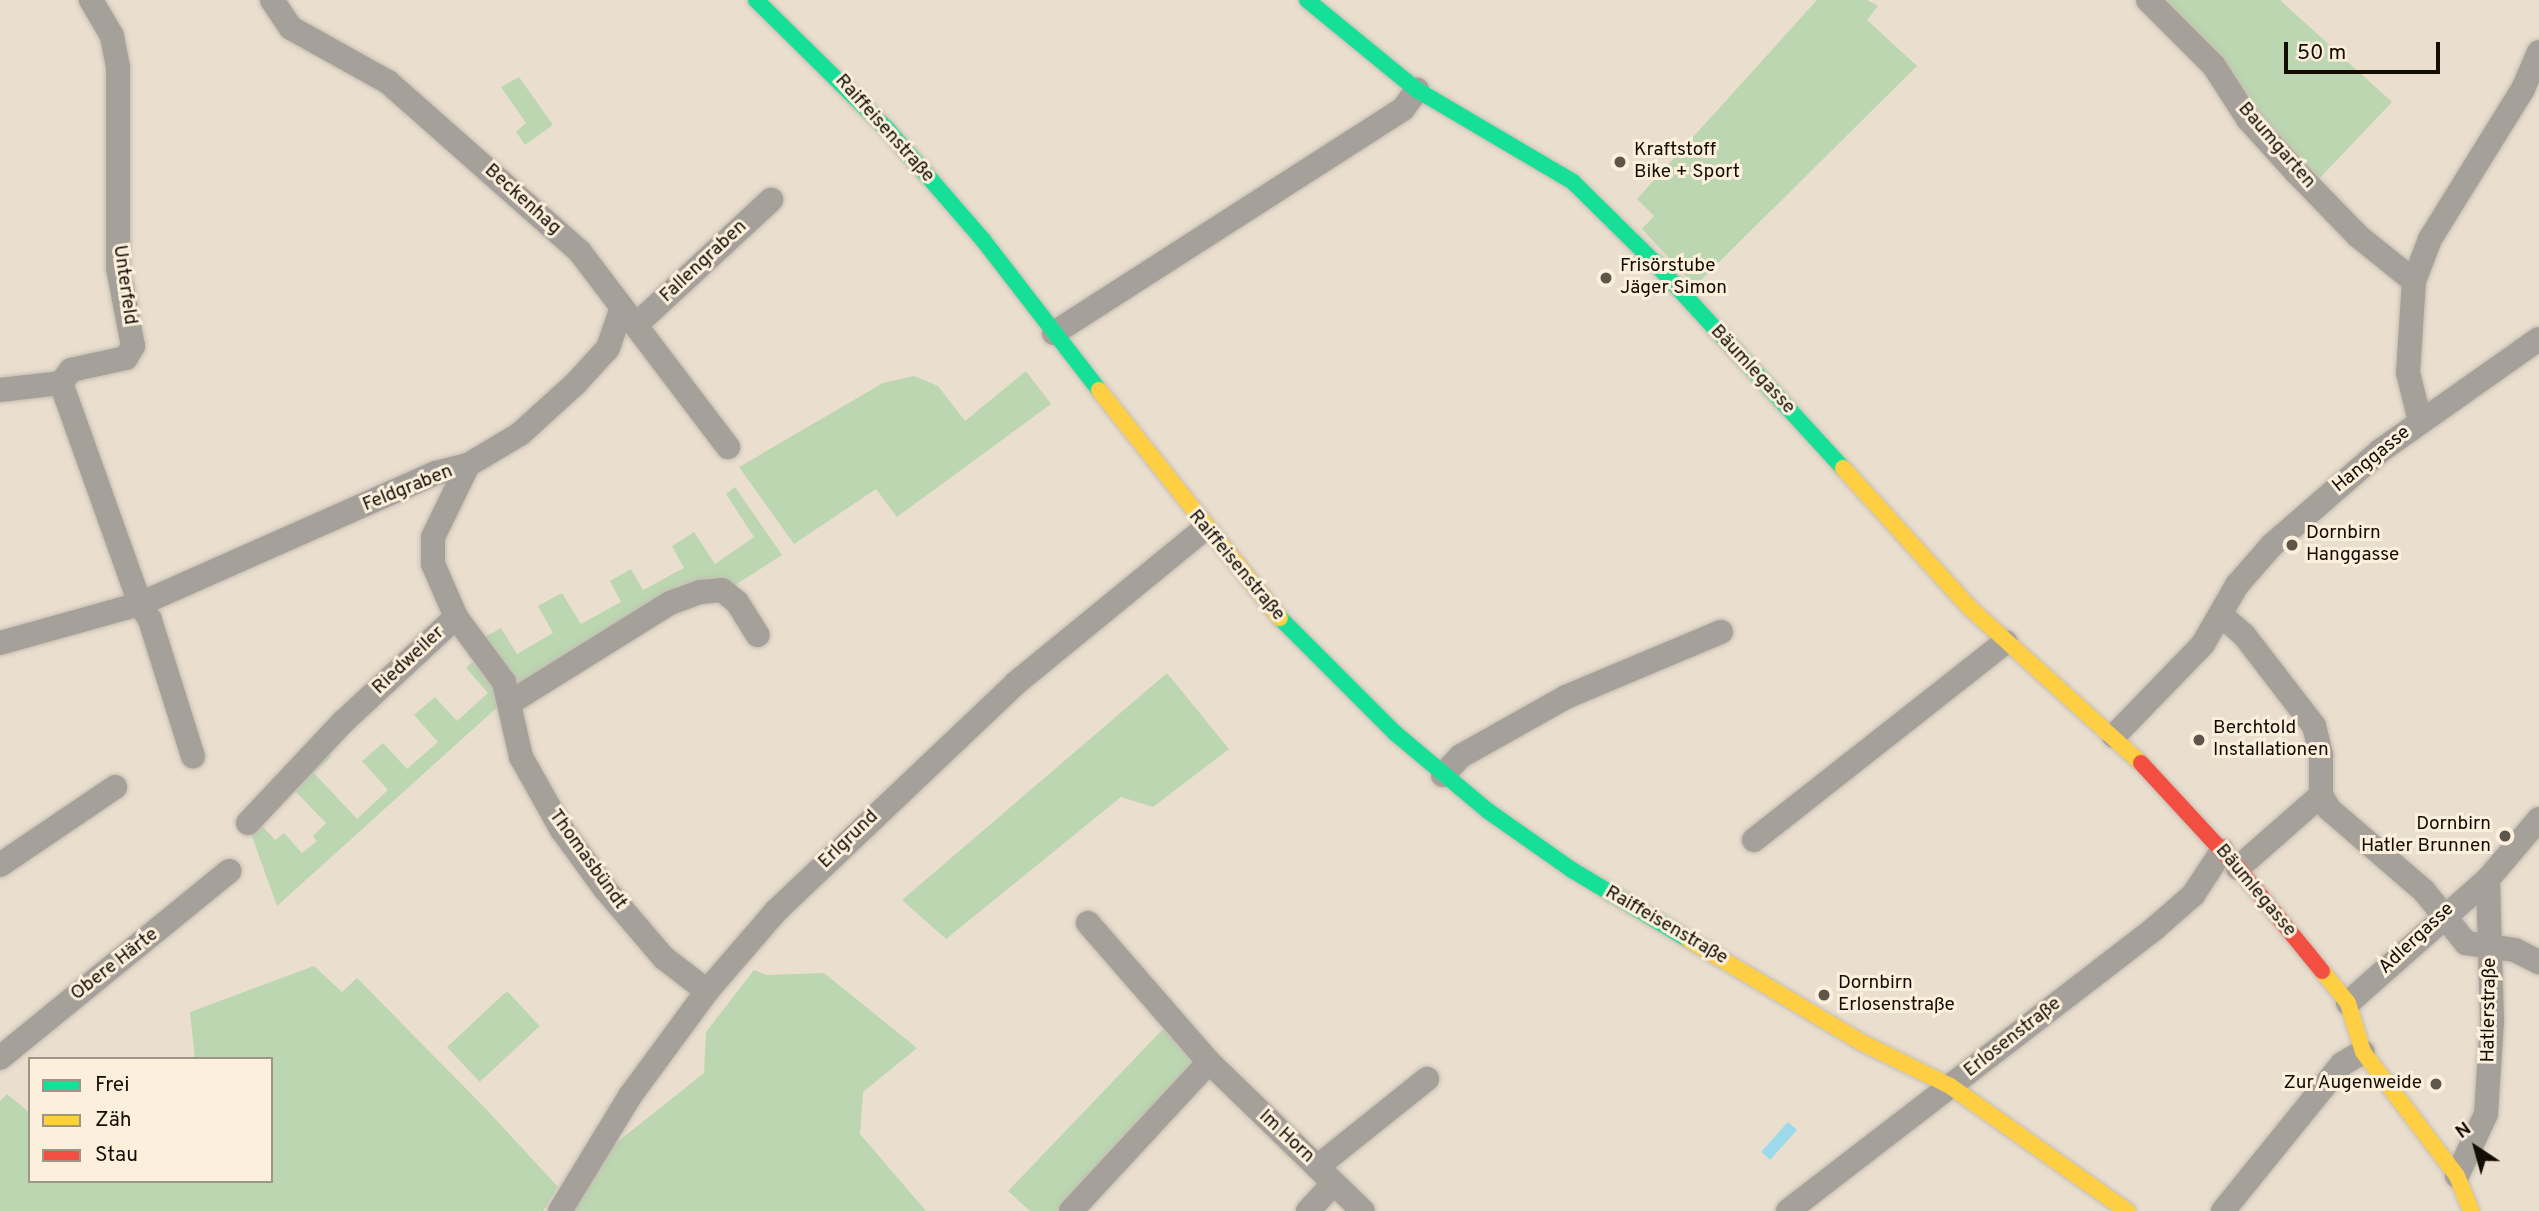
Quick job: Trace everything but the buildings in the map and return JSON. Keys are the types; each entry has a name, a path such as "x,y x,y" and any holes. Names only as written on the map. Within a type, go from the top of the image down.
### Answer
{"street":[{"name":"Unterfeld","path":"0,390 61,383 71,370 126,358 133,346 118,268 118,67 112,36 91,0"},
{"name":"Beckenhag","path":"272,0 291,28 387,82 580,252 728,447"},
{"name":"Raiffeisenstraße","path":"756,0 887,129 978,234 1204,529 1314,656 1443,775 1572,870 1861,1042 1947,1102 2026,1143 2127,1211"},
{"name":"Bäumlegasse","path":"1307,0 1418,90 1573,182 1655,263 2006,642 2114,736 2230,859 2348,1003 2363,1052 2457,1176"},
{"name":"Baumgarten","path":"2148,0 2214,66 2248,119 2297,172 2358,236 2414,281"},
{"name":"Hanggasse","path":"2114,736 2203,644 2255,562 2420,421 2408,373 2414,281 2430,239 2523,89 2539,52"},
{"path":"1055,333 1403,109 1418,90"},
{"name":"Fallengraben","path":"630,315 771,200"},
{"name":"Feldgraben","path":"0,643 140,604 436,473 468,465 520,434 576,383 608,348 630,315"},
{"path":"2420,421 2539,340"},
{"path":"61,383 140,604 150,620 193,756"},
{"name":"Riedweiler","path":"248,823 343,722 456,617 433,564 433,537 468,465"},
{"name":"Erlgrund","path":"560,1211 630,1096 707,991 776,911 959,735 1204,529"},
{"path":"511,702 670,603 700,592 722,590 737,602 758,635"},
{"path":"2222,616 2244,635 2314,726 2320,748 2321,795 2340,821 2424,891 2442,918 2466,943 2515,950 2539,962"},
{"name":"Thomasbündt","path":"456,617 504,682 511,702 521,757 562,830 605,889 664,958 707,991"},
{"path":"1443,775 1461,756 1566,696 1721,632"},
{"path":"1754,840 2006,642"},
{"path":"0,865 115,788"},
{"name":"Erlosenstraße","path":"1797,1208 1947,1102 2164,921 2230,859 2321,795"},
{"path":"2488,878 2539,819"},
{"name":"Obere Härte","path":"0,1058 229,871"},
{"name":"Adlergasse","path":"2348,1003 2488,878"},
{"name":"Hatlerstraße","path":"2457,1176 2486,1114 2491,947 2486,914 2488,878"},
{"name":"Im Horn","path":"1088,923 1209,1062 1363,1211"},
{"path":"2222,1211 2343,1064 2363,1052"},
{"path":"1071,1211 1209,1062"},
{"path":"1308,1211 1326,1175 1427,1079"},
{"name":"Raiffeisenstraße","path":"1947,1102 2026,1143"},
{"path":"2457,1176 2471,1211"}],"green space":[{"path":"1817,0 1867,0 1878,6 1867,20 1917,66 1695,286 1642,229 1654,216 1637,199"},
{"path":"2163,0 2280,0 2392,102 2317,181"},
{"path":"519,77 553,125 525,145 516,132 526,123 501,87"},
{"path":"1026,371 1051,404 897,517 876,489 794,544 739,467 883,383 914,376 938,386 965,421"},
{"path":"735,487 782,555 732,587 519,689 483,638 501,628 517,654 553,633 538,606 562,593 581,624 621,602 610,581 631,569 643,590 684,568 672,546 694,532 715,564 754,537 726,494"},
{"path":"477,658 502,703 277,906 249,828 257,820 275,840 284,833 302,853 317,841 313,836 326,823 292,788 325,748 332,756 314,773 357,819 388,790 362,761 383,743 407,769 438,742 414,715 435,697 457,721 488,693 466,668"},
{"path":"1167,673 1229,749 1153,807 1121,797 946,939 902,900"},
{"path":"314,966 342,992 357,978 487,1110 558,1187 543,1211 0,1211 0,1101 7,1094 28,1111 28,1183 273,1183 273,1057 195,1057 190,1012"},
{"path":"754,970 767,975 824,973 917,1048 863,1092 860,1134 926,1211 573,1211 611,1147 704,1073 706,1032"},
{"path":"507,991 540,1026 480,1082 447,1047"},
{"path":"1163,1029 1196,1064 1057,1211 1030,1211 1008,1191"}],"water":[{"path":"1788,1122 1797,1130 1770,1160 1761,1152"}],"traffic: fast":[{"path":"756,0 887,129 983,240 1099,390"},
{"path":"1307,0 1417,90 1573,182 1655,263 1843,468"},
{"path":"1280,618 1395,733 1488,811 1572,870 1689,940"}],"traffic: slow":[{"path":"1099,390 1280,618"},
{"path":"1843,468 1971,609 2141,763"},
{"path":"1689,940 1861,1042 1950,1086 2127,1211"},
{"path":"2322,971 2348,1003 2363,1052 2457,1176 2471,1211"}],"traffic: jam":[{"path":"2141,763 2238,868 2322,971"}],"place":[{"name":"Kraftstoff Bike + Sport","path":"1620,162"},
{"name":"Frisörstube Jäger Simon","path":"1606,278"},
{"name":"Dornbirn Hanggasse","path":"2292,545"},
{"name":"Berchtold Installationen","path":"2199,740"},
{"name":"Dornbirn Hatler Brunnen","path":"2505,836"},
{"name":"Dornbirn Erlosenstraße","path":"1824,995"},
{"name":"Zur Augenweide","path":"2436,1084"}]}
